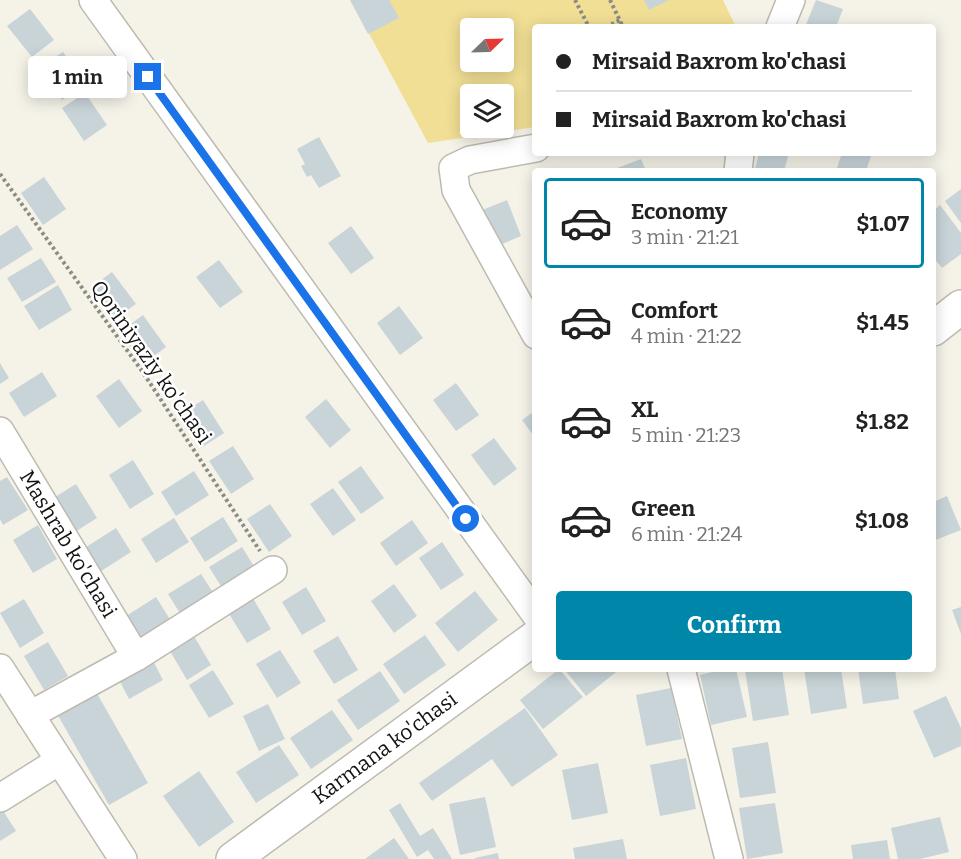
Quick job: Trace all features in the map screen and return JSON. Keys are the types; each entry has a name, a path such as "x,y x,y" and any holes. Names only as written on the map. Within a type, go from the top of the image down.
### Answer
{"main road":[{"path":"936,327 961,307"},
{"name":"Karmana ko'chasi","path":"233,859 532,640"}],"street":[{"path":"93,0 532,609"},
{"path":"781,24 791,0"},
{"path":"532,149 470,160 453,168 456,190 532,328"},
{"name":"Mashrab ko'chasi","path":"0,431 136,657"},
{"path":"30,715 136,657 273,570"},
{"path":"0,668 123,859"},
{"path":"682,672 729,859"},
{"path":"0,798 59,761"}],"path":[{"path":"575,0 587,24"},
{"path":"610,0 622,24"},
{"path":"612,24 620,20"},
{"name":"Qoriniyaziy ko'chasi","path":"0,174 142,371 273,570"}],"shaded area":[{"path":"351,0 723,0 735,24 532,24 532,127 514,130 514,84 460,84 461,138 428,143"}],"building":[{"path":"350,0 389,0 399,18 368,34"},
{"path":"644,0 669,0 649,10"},
{"path":"816,0 843,9 837,24 806,24"},
{"path":"30,9 54,40 32,57 7,26"},
{"path":"63,52 85,84 62,100 40,67"},
{"path":"85,93 107,125 84,141 62,108"},
{"path":"319,137 341,176 319,188 311,175 307,177 301,166 305,164 297,149"},
{"path":"758,156 788,156 785,168 755,168"},
{"path":"841,156 871,156 867,168 837,168"},
{"path":"641,159 645,168 617,168"},
{"path":"44,177 66,209 43,225 21,193"},
{"path":"961,189 961,223 945,201"},
{"path":"507,200 521,236 495,247 480,211"},
{"path":"940,205 961,233 961,254 942,268 936,261 936,208"},
{"path":"17,225 33,249 0,270 0,236"},
{"path":"351,226 374,258 351,274 328,243"},
{"path":"41,258 56,282 22,302 7,278"},
{"path":"219,260 243,292 220,308 196,277"},
{"path":"112,272 136,304 113,320 90,288"},
{"path":"58,285 72,310 39,330 24,306"},
{"path":"399,306 423,338 400,355 377,323"},
{"path":"143,315 166,347 143,364 120,332"},
{"path":"0,363 9,378 0,384"},
{"path":"42,372 57,396 24,417 9,393"},
{"path":"119,379 142,411 119,428 96,396"},
{"path":"456,383 479,415 456,431 433,400"},
{"path":"326,399 351,430 330,448 305,417"},
{"path":"203,400 224,433 201,448 179,415"},
{"path":"532,413 532,434 522,420"},
{"path":"494,438 517,469 494,486 471,455"},
{"path":"233,446 254,479 231,494 209,461"},
{"path":"133,460 154,494 130,509 109,475"},
{"path":"361,466 384,498 361,514 338,482"},
{"path":"194,471 209,495 176,516 161,492"},
{"path":"7,477 28,510 3,525 0,519 0,481"},
{"path":"76,484 97,518 73,533 52,499"},
{"path":"333,488 356,520 333,536 310,504"},
{"path":"947,496 961,530 936,540 936,501"},
{"path":"270,504 292,536 269,552 247,519"},
{"path":"223,517 238,541 205,562 190,538"},
{"path":"174,518 189,542 156,563 141,539"},
{"path":"412,520 428,543 396,566 380,543"},
{"path":"38,525 57,559 33,573 13,540"},
{"path":"116,528 131,552 98,573 83,549"},
{"path":"442,542 464,575 441,590 419,558"},
{"path":"242,547 257,571 224,591 209,567"},
{"path":"201,574 216,597 183,618 168,594"},
{"path":"394,584 417,616 394,633 371,601"},
{"path":"306,587 326,621 302,635 282,602"},
{"path":"475,591 498,620 458,652 435,623"},
{"path":"251,595 271,629 247,643 226,609"},
{"path":"156,597 171,621 138,642 123,618"},
{"path":"24,599 44,633 20,648 0,613"},
{"path":"961,607 961,634 952,610"},
{"path":"191,631 211,665 187,680 167,646"},
{"path":"425,635 446,665 404,694 383,664"},
{"path":"338,636 358,670 334,684 313,651"},
{"path":"48,642 68,676 44,690 24,656"},
{"path":"280,650 301,683 277,698 256,664"},
{"path":"150,655 163,680 129,699 116,674"},
{"path":"213,670 234,704 209,718 189,685"},
{"path":"380,671 400,701 358,730 337,700"},
{"path":"555,672 562,672 583,697 543,729 520,700"},
{"path":"566,672 616,672 586,696"},
{"path":"712,672 737,672 747,717 711,725 700,675"},
{"path":"745,672 782,672 789,715 753,721"},
{"path":"804,672 841,672 847,708 811,714"},
{"path":"858,672 895,672 899,699 863,704"},
{"path":"671,688 682,739 646,746 636,695"},
{"path":"95,690 148,783 109,805 56,712"},
{"path":"946,696 961,728 961,746 934,758 913,711"},
{"path":"268,704 285,739 259,751 243,716"},
{"path":"525,708 558,755 512,787 492,759 432,801 419,783"},
{"path":"332,710 353,740 311,769 290,738"},
{"path":"768,742 776,793 740,798 732,748"},
{"path":"279,745 299,775 256,803 236,772"},
{"path":"686,758 696,809 660,816 650,765"},
{"path":"598,763 608,813 572,820 562,770"},
{"path":"199,771 234,822 199,847 163,796"},
{"path":"485,797 496,847 460,855 449,804"},
{"path":"400,803 420,836 433,828 452,859 434,859 428,850 417,857 389,810"},
{"path":"775,803 783,853 747,859 739,808"},
{"path":"0,806 16,831 0,841"},
{"path":"940,817 949,852 920,859 898,859 891,828"},
{"path":"394,838 409,859 365,859"},
{"path":"623,839 627,859 575,859 573,848"},
{"path":"887,840 890,859 853,859 851,845"},
{"path":"498,853 499,859 475,859 475,858"}],"route":[{"path":"148,77 466,519"}]}
